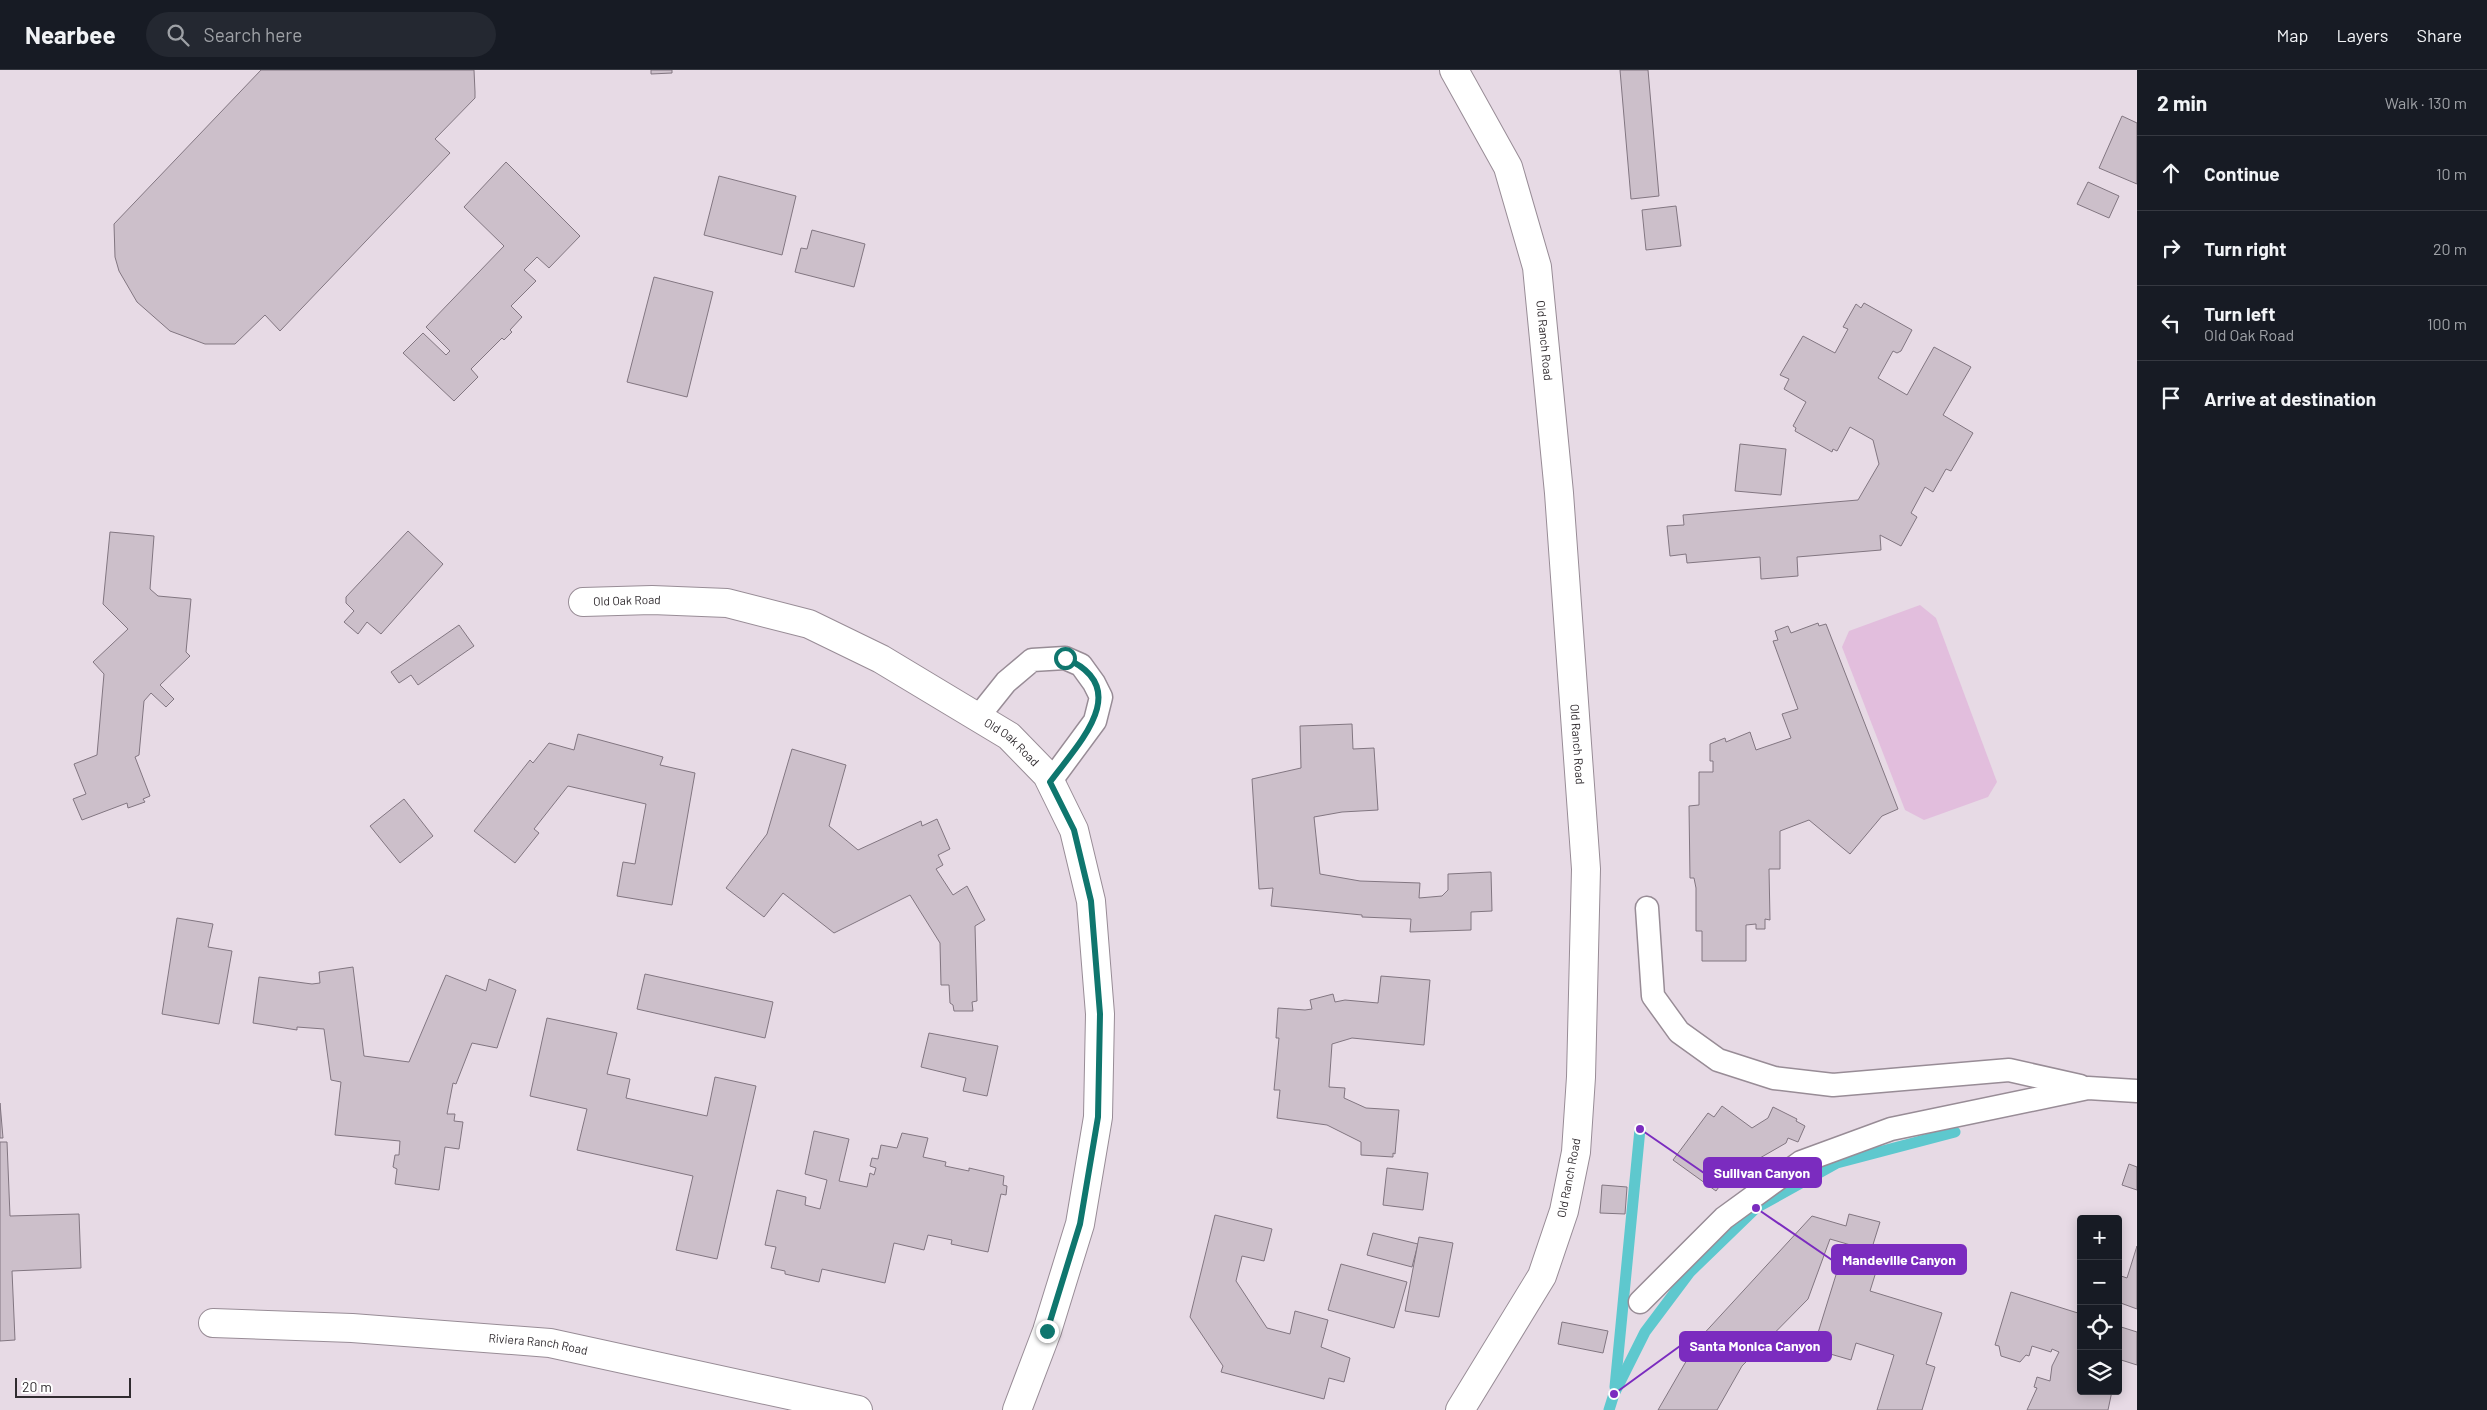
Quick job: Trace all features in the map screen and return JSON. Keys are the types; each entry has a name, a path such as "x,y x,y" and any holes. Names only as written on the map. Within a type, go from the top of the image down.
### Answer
{"street":[{"name":"Old Ranch Road","path":"1454,70 1508,167 1537,267 1559,493 1586,869 1581,1077 1576,1152 1564,1211 1542,1276 1460,1410"},
{"name":"Old Oak Road","path":"583,602 652,600 727,603 809,624 881,659 1009,736 1047,775 1074,830 1091,901 1100,1014 1098,1117 1080,1224 1047,1331 1017,1410"},
{"name":"Riviera Ranch Road","path":"213,1323 352,1328 550,1343 858,1410"}],"lane":[{"path":"978,717 1006,682 1032,660 1065,658 1081,665 1094,683 1100,697 1094,721 1050,782"},
{"path":"1647,908 1653,996 1679,1032 1718,1060 1774,1078 1833,1085 2009,1070 2088,1088 2137,1091"},
{"path":"1640,1302 1724,1218 1801,1162 1891,1129 2088,1088"}],"shaded area":[{"path":"1920,605 1936,618 1997,782 1988,797 1924,820 1905,810 1842,647 1849,631"}],"building":[{"path":"261,70 474,70 475,98 435,139 450,153 280,331 265,315 235,344 205,344 170,331 137,302 119,271 115,257 114,224"},
{"path":"651,70 672,70 672,73 651,74"},
{"path":"1620,70 1648,70 1659,196 1631,199"},
{"path":"2122,116 2137,123 2137,184 2099,168"},
{"path":"506,162 580,236 549,268 537,257 524,270 536,281 511,306 522,317 510,330 512,332 504,340 502,338 471,369 478,377 454,401 403,353 423,333 446,355 450,351 426,327 504,246 464,207"},
{"path":"719,176 796,196 782,255 704,235"},
{"path":"2088,182 2119,196 2109,218 2077,204"},
{"path":"1676,206 1681,246 1646,250 1642,210"},
{"path":"812,230 865,244 854,287 795,272 801,248 807,249"},
{"path":"654,277 713,292 687,397 627,382"},
{"path":"1864,303 1912,330 1901,351 1897,353 1893,351 1878,378 1907,395 1934,347 1971,367 1943,415 1973,433 1951,471 1946,469 1933,492 1925,487 1911,513 1917,517 1901,546 1880,535 1881,550 1797,557 1798,576 1761,579 1760,557 1687,563 1686,554 1670,556 1667,526 1684,525 1683,515 1858,500 1879,464 1873,440 1850,427 1837,451 1833,449 1832,452 1795,431 1796,428 1793,426 1806,402 1784,389 1789,379 1780,375 1803,336 1835,353 1848,329 1843,327 1856,304 1861,308"},
{"path":"1740,444 1786,449 1781,495 1735,491"},
{"path":"408,531 443,564 381,634 367,622 358,634 344,622 354,611 346,603 346,597"},
{"path":"110,532 154,536 150,589 158,596 191,599 186,652 190,656 160,685 174,699 166,707 151,693 144,701 139,755 135,757 150,796 143,799 145,802 128,808 127,803 82,820 73,799 86,794 74,764 97,755 104,674 93,662 128,629 103,604"},
{"path":"1818,623 1819,626 1826,624 1898,809 1882,816 1850,854 1809,820 1780,831 1780,869 1769,869 1770,920 1765,919 1765,929 1756,929 1756,924 1746,925 1746,961 1702,961 1702,931 1696,931 1696,888 1694,878 1690,878 1689,806 1699,805 1699,772 1713,772 1713,761 1710,761 1710,744 1725,738 1726,742 1750,732 1756,750 1791,738 1782,714 1798,709 1773,641 1778,640 1775,631 1788,626 1791,633"},
{"path":"459,625 474,646 418,685 411,675 399,683 391,672"},
{"path":"1352,724 1353,749 1374,748 1378,810 1342,812 1314,817 1320,874 1360,881 1420,883 1419,898 1442,896 1448,890 1448,874 1491,872 1492,911 1471,912 1471,930 1410,932 1411,919 1362,917 1362,915 1271,906 1273,888 1259,889 1252,779 1301,768 1300,726"},
{"path":"578,734 663,757 660,765 695,773 672,905 617,896 623,862 635,864 646,804 568,786 534,829 539,833 515,863 474,831 530,760 533,763 549,743 574,750"},
{"path":"792,749 846,765 829,826 858,850 921,821 922,826 937,819 950,849 938,855 943,865 936,869 953,895 967,886 985,920 975,926 977,1001 972,1002 973,1011 954,1011 953,1005 950,1003 949,985 941,985 940,943 910,895 834,933 783,893 764,917 726,888 767,834"},
{"path":"404,799 433,836 400,863 370,826"},
{"path":"177,918 213,924 208,947 232,951 219,1024 162,1014"},
{"path":"353,967 364,1056 409,1062 446,975 486,991 489,979 516,990 497,1048 472,1043 456,1084 453,1083 447,1114 455,1114 454,1121 463,1122 459,1149 445,1147 439,1190 395,1184 397,1169 393,1167 395,1155 399,1155 400,1141 335,1135 341,1082 331,1080 324,1029 297,1027 297,1030 253,1023 259,977 312,984 320,983 319,972"},
{"path":"645,974 773,1002 765,1038 637,1009"},
{"path":"1381,976 1430,980 1424,1045 1352,1038 1332,1044 1329,1087 1345,1088 1344,1098 1366,1108 1399,1110 1395,1154 1393,1153 1393,1157 1361,1155 1361,1142 1327,1125 1277,1118 1280,1090 1274,1090 1279,1038 1276,1038 1278,1008 1312,1009 1310,1000 1333,994 1335,1002 1345,1000 1378,1003"},
{"path":"547,1018 617,1033 607,1074 630,1079 626,1098 707,1116 715,1077 756,1086 717,1259 676,1250 693,1176 577,1150 587,1109 530,1096"},
{"path":"929,1033 998,1046 987,1096 963,1091 966,1078 921,1067"},
{"path":"0,1103 3,1138 0,1138"},
{"path":"1722,1106 1752,1128 1768,1118 1773,1107 1797,1119 1796,1121 1805,1126 1798,1142 1788,1138 1786,1143 1746,1166 1738,1161 1716,1191 1673,1160 1708,1113 1714,1117"},
{"path":"814,1131 849,1139 839,1181 867,1187 870,1173 874,1175 876,1168 870,1166 872,1158 878,1159 881,1145 897,1148 902,1133 928,1138 923,1157 946,1162 945,1166 969,1171 969,1168 1004,1176 1003,1185 1007,1186 1006,1195 1001,1194 988,1252 951,1244 952,1240 928,1235 924,1250 894,1243 885,1283 822,1269 819,1282 785,1274 785,1271 771,1268 776,1247 765,1245 777,1190 806,1197 805,1205 820,1209 827,1180 805,1174"},
{"path":"0,1142 7,1142 10,1216 79,1214 81,1268 12,1271 15,1340 0,1341"},
{"path":"2129,1164 2137,1167 2137,1190 2122,1185"},
{"path":"1387,1168 1428,1173 1423,1210 1383,1205"},
{"path":"1602,1185 1627,1187 1625,1214 1600,1213"},
{"path":"1849,1214 1880,1222 1871,1251 1830,1239 1808,1299 1742,1366 1717,1410 1658,1410 1699,1339 1812,1216 1846,1226"},
{"path":"1215,1215 1272,1229 1264,1261 1242,1256 1236,1281 1267,1328 1290,1334 1295,1311 1328,1320 1321,1347 1350,1358 1344,1382 1329,1378 1324,1399 1221,1372 1223,1366 1190,1317"},
{"path":"1373,1233 1418,1244 1412,1267 1367,1255"},
{"path":"1419,1237 1453,1243 1439,1317 1405,1311"},
{"path":"2137,1246 2137,1309 2122,1303 2122,1276 2127,1278"},
{"path":"1844,1249 1880,1259 1870,1291 1942,1313 1926,1364 1935,1367 1922,1410 1877,1410 1894,1355 1856,1343 1851,1360 1813,1349"},
{"path":"1341,1264 1407,1282 1394,1328 1328,1310"},
{"path":"2011,1292 2077,1313 2077,1395 2111,1395 2108,1410 2027,1410 2037,1388 2034,1387 2037,1377 2050,1381 2052,1366 2059,1352 2052,1349 2051,1352 2032,1346 2029,1356 2026,1355 2020,1362 2001,1356 1999,1346 1995,1345"},
{"path":"1562,1322 1608,1331 1603,1353 1558,1344"},
{"path":"2122,1327 2137,1332 2137,1365 2122,1360"}],"waterway":[{"path":"1615,1387 1640,1129"},
{"path":"1609,1410 1614,1394 1645,1332 1690,1272 1756,1208 1837,1163 1955,1132"}],"place":[{"name":"Sullivan Canyon","path":"1640,1129"},
{"name":"Mandeville Canyon","path":"1756,1208"},
{"name":"Santa Monica Canyon","path":"1614,1394"}],"route":[{"path":"1047,1331 1080,1224 1098,1117 1100,1014 1091,901 1074,830 1050,782 1094,721 1100,697 1094,683 1081,665 1065,658"}]}
